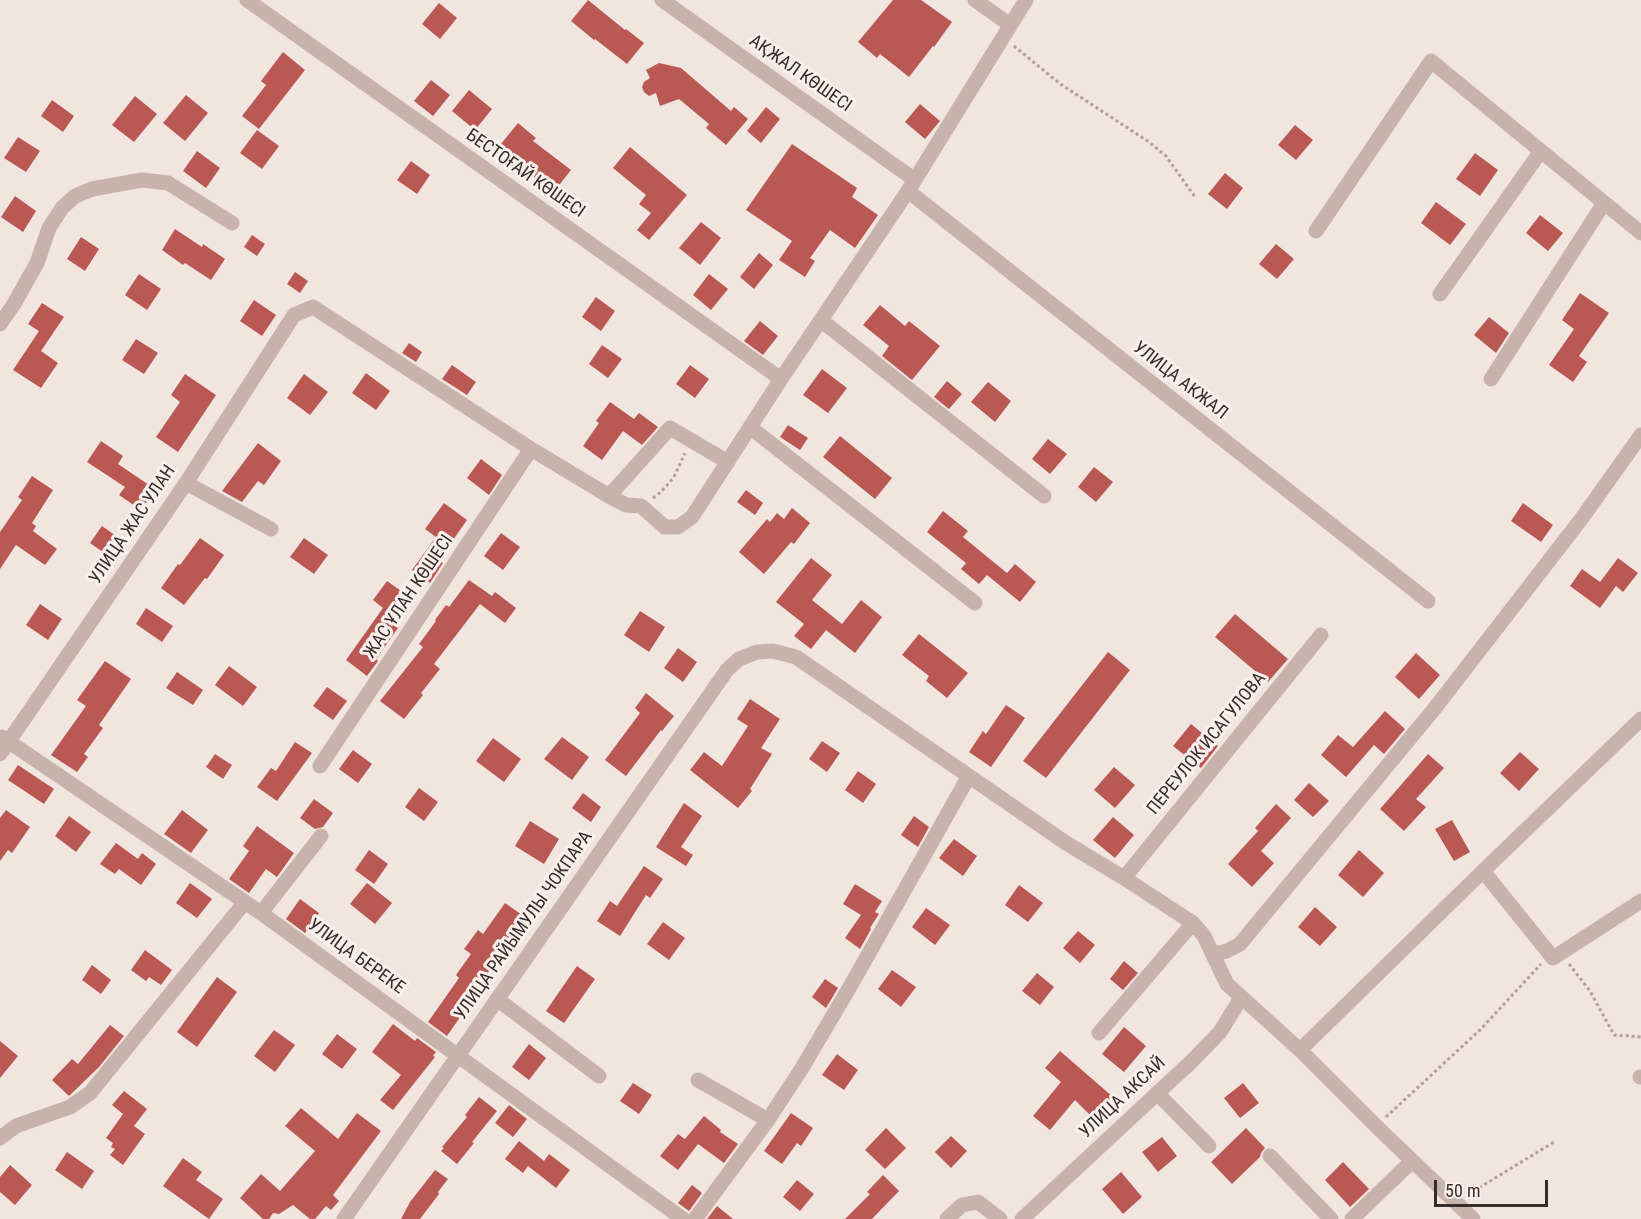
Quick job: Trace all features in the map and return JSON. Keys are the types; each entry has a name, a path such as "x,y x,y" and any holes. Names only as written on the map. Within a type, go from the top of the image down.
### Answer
{"street":[{"name":"БЕСТОҒАЙ КӨШЕСІ","path":"247,0 781,379"},
{"name":"АҚЖАЛ КӨШЕСІ","path":"662,0 911,185"},
{"path":"975,0 1007,31"},
{"path":"531,450 626,505 641,506 665,527 678,527 692,517 911,185 1026,0"},
{"path":"1316,231 1431,61 1641,233"},
{"path":"1440,294 1541,151"},
{"path":"0,324 37,263 49,228 62,208 75,196 92,189 142,180 168,183 232,223"},
{"name":"УЛИЦА АКЖАЛ","path":"911,185 1428,602"},
{"path":"1491,379 1604,203"},
{"name":"УЛИЦА ЖАС УЛАН","path":"3,744 186,483 294,315 313,307 531,450"},
{"path":"822,321 1044,496"},
{"path":"609,496 670,428 728,462"},
{"path":"751,428 975,603"},
{"path":"1213,954 1227,951 1240,944 1413,735 1582,518 1641,435"},
{"name":"ЖАС ҰЛАН КӨШЕСІ","path":"320,766 531,450"},
{"path":"186,483 271,529"},
{"name":"ПЕРЕУЛОК ИСАГУЛОВА","path":"1124,878 1321,635"},
{"name":"УЛИЦА РАЙЫМУЛЫ ЧОКПАРА","path":"344,1219 727,670 739,659 757,652 773,651 796,657 969,776"},
{"path":"1300,1050 1641,719"},
{"name":"УЛИЦА БЕРЕКЕ","path":"3,744 261,913 683,1219"},
{"path":"695,1219 768,1120 801,1068 851,986 969,776 1066,843 1193,923 1204,936 1227,984 1300,1050 1473,1219"},
{"path":"261,913 321,836"},
{"path":"1483,871 1557,955 1641,901"},
{"path":"0,1137 16,1126 70,1107 90,1093 245,902"},
{"path":"1099,1033 1193,923"},
{"name":"УЛИЦА АКСАЙ","path":"1022,1219 1192,1061 1220,1032 1241,998"},
{"path":"497,999 599,1076"},
{"path":"698,1080 768,1120"},
{"path":"1157,1094 1209,1146"},
{"path":"1270,1156 1331,1219"},
{"path":"1352,1219 1412,1161"},
{"path":"947,1219 962,1205 978,1202 1000,1219"}],"path":[{"path":"1007,31 1059,83 1149,142 1166,156 1195,197"},
{"path":"641,506 661,492 674,477 682,462 689,439"},
{"path":"1376,1126 1481,1029 1538,966 1557,955 1590,991 1614,1035 1641,1037"},
{"path":"1455,1203 1554,1142"}],"building":[{"path":"588,0 644,43 627,64 571,21"},
{"path":"893,0 921,0 952,22 909,77 880,54 877,58 858,42"},
{"path":"439,3 457,18 440,39 422,24"},
{"path":"283,52 305,70 259,129 242,116 266,85 261,81"},
{"path":"659,63 681,68 731,111 734,107 748,119 726,145 706,128 709,124 679,99 660,106 656,93 649,96 644,92 642,87 644,82 650,78 646,70"},
{"path":"431,80 450,95 433,116 414,101"},
{"path":"469,90 492,109 475,130 452,111"},
{"path":"186,95 208,113 185,141 163,123"},
{"path":"135,96 157,114 134,142 112,125"},
{"path":"52,100 74,116 63,132 41,116"},
{"path":"920,104 940,121 925,139 905,122"},
{"path":"766,107 780,119 761,143 747,131"},
{"path":"518,123 536,138 533,141 571,170 553,193 515,162 509,170 492,155"},
{"path":"1295,125 1313,140 1296,160 1278,145"},
{"path":"257,130 279,146 262,169 240,153"},
{"path":"18,137 40,151 26,172 4,158"},
{"path":"792,144 857,188 852,197 878,215 855,248 830,230 810,258 815,261 805,277 779,260 792,241 746,210"},
{"path":"630,147 687,195 649,240 637,230 651,213 639,204 646,195 613,168"},
{"path":"197,151 220,168 206,188 183,171"},
{"path":"1475,153 1498,170 1480,196 1456,179"},
{"path":"411,161 430,175 417,194 397,180"},
{"path":"1225,173 1243,188 1227,209 1208,194"},
{"path":"15,196 36,211 23,232 1,217"},
{"path":"1436,202 1466,224 1450,245 1421,223"},
{"path":"1540,215 1563,233 1548,251 1526,233"},
{"path":"701,222 721,238 700,265 679,248"},
{"path":"175,229 225,259 211,280 185,263 183,265 162,250"},
{"path":"252,235 265,244 257,256 244,247"},
{"path":"81,237 99,249 85,271 67,259"},
{"path":"1276,244 1294,259 1277,279 1259,264"},
{"path":"759,253 773,265 754,289 740,277"},
{"path":"295,272 308,281 300,293 287,284"},
{"path":"139,274 161,289 147,310 125,295"},
{"path":"709,274 728,289 711,310 693,295"},
{"path":"1580,293 1609,313 1579,356 1587,362 1573,382 1549,365 1574,329 1562,320"},
{"path":"596,297 615,311 601,331 582,317"},
{"path":"254,300 276,315 262,336 240,321"},
{"path":"42,303 64,317 41,351 58,363 41,388 13,370 39,331 28,324"},
{"path":"880,305 905,326 909,321 940,346 912,380 882,356 889,346 863,325"},
{"path":"1489,317 1509,333 1496,353 1474,335"},
{"path":"760,321 778,336 763,355 744,341"},
{"path":"136,339 158,353 144,374 122,360"},
{"path":"409,343 422,352 416,362 402,353"},
{"path":"602,345 622,359 608,378 589,364"},
{"path":"452,365 476,382 467,395 442,379"},
{"path":"690,365 709,379 695,398 676,384"},
{"path":"822,369 847,388 828,413 803,395"},
{"path":"366,373 390,391 376,410 352,393"},
{"path":"185,374 216,395 178,452 156,437 180,402 171,395"},
{"path":"304,374 328,392 310,415 287,398"},
{"path":"947,381 962,394 949,409 934,397"},
{"path":"988,382 1011,401 995,422 971,402"},
{"path":"610,402 634,419 639,413 658,427 642,445 623,431 602,460 583,446 599,423 596,421"},
{"path":"788,425 808,438 800,450 780,437"},
{"path":"840,436 892,478 875,499 823,457"},
{"path":"1048,439 1067,454 1050,474 1032,459"},
{"path":"101,441 123,456 118,464 155,489 141,510 119,495 125,487 87,462"},
{"path":"258,443 281,461 264,485 258,481 242,502 222,491"},
{"path":"481,459 502,475 489,495 467,478"},
{"path":"1094,467 1113,482 1096,502 1078,487"},
{"path":"32,476 53,490 32,523 36,526 33,531 57,549 45,565 16,545 0,569 0,532 22,500 18,497"},
{"path":"746,490 763,503 755,515 737,502"},
{"path":"444,503 467,520 439,560 443,563 430,583 412,570 436,537 425,529"},
{"path":"1523,503 1553,525 1541,542 1511,521"},
{"path":"792,508 810,523 794,544 791,542 764,574 739,552 767,519 770,522 777,513 784,519"},
{"path":"943,511 968,531 963,537 1007,573 1015,564 1036,582 1020,602 987,575 979,584 961,569 966,563 927,532"},
{"path":"102,526 119,538 107,555 90,543"},
{"path":"501,533 520,547 503,570 484,556"},
{"path":"200,538 224,555 184,605 161,588"},
{"path":"304,538 328,555 314,574 290,557"},
{"path":"811,558 832,575 812,600 842,624 861,600 882,617 855,653 826,630 811,649 794,636 804,624 776,602"},
{"path":"1618,558 1638,573 1623,592 1616,586 1600,608 1570,586 1582,569 1600,582"},
{"path":"469,580 492,596 495,592 516,608 505,623 480,604 434,664 440,669 404,719 380,701 423,647 419,644 446,605 449,607"},
{"path":"387,581 411,598 392,624 398,628 367,676 346,660 383,608 373,600"},
{"path":"40,604 62,619 48,640 26,625"},
{"path":"146,608 173,626 162,642 136,624"},
{"path":"640,611 665,627 649,652 624,635"},
{"path":"1235,614 1288,659 1268,682 1215,637"},
{"path":"919,634 968,673 947,698 926,681 929,676 902,655"},
{"path":"678,648 697,662 683,682 664,668"},
{"path":"1108,652 1130,670 1046,778 1023,761"},
{"path":"1416,653 1440,675 1419,699 1395,677"},
{"path":"105,661 131,679 99,725 103,728 84,754 88,757 77,772 51,755 86,706 77,700"},
{"path":"229,666 257,687 243,706 215,685"},
{"path":"177,672 203,690 193,705 166,688"},
{"path":"327,687 347,701 333,720 313,706"},
{"path":"646,693 674,716 626,776 605,760 640,713 635,708"},
{"path":"750,699 780,719 761,748 772,754 750,789 752,791 738,808 690,770 704,752 722,766 748,726 737,719"},
{"path":"1006,705 1025,718 991,767 969,752 983,731 986,734"},
{"path":"1385,711 1405,729 1384,754 1374,745 1346,777 1321,755 1338,735 1353,747"},
{"path":"1191,724 1218,746 1201,768 1173,746"},
{"path":"562,737 589,757 572,780 544,759"},
{"path":"493,738 521,759 504,782 476,761"},
{"path":"822,741 840,753 827,772 809,759"},
{"path":"295,742 312,753 277,801 257,787 271,768 276,771"},
{"path":"353,750 372,764 358,783 339,769"},
{"path":"1520,752 1539,769 1519,791 1500,773"},
{"path":"215,754 232,765 223,779 206,767"},
{"path":"1428,754 1444,768 1416,799 1426,807 1404,831 1380,809"},
{"path":"18,765 54,789 44,804 8,780"},
{"path":"1114,767 1135,785 1115,808 1094,790"},
{"path":"858,771 876,784 863,803 845,790"},
{"path":"1309,783 1329,801 1313,817 1294,800"},
{"path":"419,788 438,802 424,821 405,807"},
{"path":"583,793 601,807 591,822 572,808"},
{"path":"314,799 333,813 323,827 315,829 300,818"},
{"path":"684,803 702,816 681,847 693,855 686,866 656,847"},
{"path":"1276,804 1291,818 1261,851 1274,863 1252,887 1228,864 1258,831 1255,828"},
{"path":"6,810 30,827 12,853 8,850 0,861 0,818"},
{"path":"182,810 208,830 191,853 164,834"},
{"path":"69,816 91,832 76,852 55,836"},
{"path":"914,816 929,827 918,847 901,835"},
{"path":"1113,817 1134,835 1115,858 1093,840"},
{"path":"1452,820 1470,852 1454,861 1435,829"},
{"path":"530,821 559,839 544,864 515,846"},
{"path":"257,826 294,853 277,877 266,869 249,893 229,879 249,851 243,846"},
{"path":"954,839 977,856 963,876 939,858"},
{"path":"116,843 138,859 142,853 156,864 141,885 119,869 115,874 100,864"},
{"path":"369,850 388,864 374,884 355,870"},
{"path":"1359,850 1384,873 1363,897 1338,875"},
{"path":"644,866 663,879 650,898 646,895 620,936 597,921 610,901 617,906"},
{"path":"190,883 212,899 197,918 176,903"},
{"path":"367,883 392,903 375,924 350,904"},
{"path":"855,884 882,901 875,912 879,914 860,949 845,938 861,915 843,904"},
{"path":"1019,885 1043,903 1028,922 1005,905"},
{"path":"300,899 319,913 305,933 286,919"},
{"path":"505,903 525,917 464,1005 467,1007 447,1036 428,1022 459,978 456,975 471,954 464,949 478,930 483,934"},
{"path":"1315,907 1337,927 1320,946 1298,927"},
{"path":"926,908 950,925 935,945 912,927"},
{"path":"663,922 685,938 669,960 647,944"},
{"path":"1078,931 1095,945 1080,963 1063,948"},
{"path":"145,950 172,970 161,985 149,977 146,981 131,970"},
{"path":"1124,961 1138,973 1123,990 1110,979"},
{"path":"92,965 111,980 101,994 82,980"},
{"path":"577,966 595,979 564,1023 546,1011"},
{"path":"892,970 916,987 901,1007 878,989"},
{"path":"1037,973 1054,987 1040,1005 1022,991"},
{"path":"217,977 237,992 197,1047 177,1032"},
{"path":"825,979 838,988 826,1008 812,997"},
{"path":"393,1024 415,1041 417,1038 436,1052 433,1056 435,1057 393,1110 380,1100 401,1075 372,1052"},
{"path":"110,1025 124,1036 99,1067 69,1096 52,1080 72,1059 78,1064"},
{"path":"1124,1027 1146,1046 1124,1072 1102,1054"},
{"path":"274,1030 295,1045 275,1072 254,1056"},
{"path":"337,1034 357,1049 342,1069 322,1054"},
{"path":"0,1041 18,1056 0,1078"},
{"path":"529,1044 546,1058 529,1080 512,1067"},
{"path":"1060,1051 1113,1097 1093,1118 1075,1100 1050,1130 1033,1116 1061,1082 1045,1068"},
{"path":"837,1054 858,1070 844,1090 822,1075"},
{"path":"633,1083 652,1095 639,1114 620,1101"},
{"path":"1243,1083 1259,1103 1240,1118 1224,1098"},
{"path":"124,1091 147,1109 134,1126 145,1134 123,1165 110,1155 115,1149 111,1147 113,1143 106,1138 123,1114 112,1105"},
{"path":"479,1097 497,1111 457,1164 441,1151 444,1148 442,1147 467,1117 465,1115"},
{"path":"509,1105 527,1119 513,1137 495,1123"},
{"path":"301,1108 338,1139 357,1113 381,1131 333,1195 339,1201 331,1210 326,1206 315,1219 310,1219 293,1205 279,1214 273,1213 269,1219 263,1219 240,1198 261,1174 280,1191 315,1151 285,1126"},
{"path":"791,1113 813,1128 801,1146 797,1143 782,1164 764,1151"},
{"path":"704,1116 721,1130 720,1132 738,1144 724,1163 698,1144 678,1170 660,1156 678,1134 685,1139"},
{"path":"886,1128 906,1148 885,1169 865,1150"},
{"path":"1246,1128 1265,1148 1260,1157 1232,1184 1211,1162"},
{"path":"951,1136 967,1151 951,1168 935,1152"},
{"path":"1162,1137 1177,1156 1158,1172 1142,1152"},
{"path":"519,1141 544,1161 549,1154 570,1170 556,1188 528,1166 523,1173 505,1159"},
{"path":"67,1152 94,1171 82,1189 55,1170"},
{"path":"183,1158 202,1172 196,1180 223,1199 209,1219 163,1186"},
{"path":"1343,1162 1369,1189 1350,1207 1325,1180"},
{"path":"10,1165 32,1185 15,1205 0,1192 0,1177"},
{"path":"435,1170 448,1179 438,1192 439,1194 420,1219 401,1219 410,1202"},
{"path":"1121,1172 1142,1197 1123,1214 1102,1189"},
{"path":"883,1175 899,1191 872,1219 845,1219 870,1194 867,1192"},
{"path":"797,1180 814,1194 800,1211 783,1197"},
{"path":"692,1185 702,1193 689,1211 678,1203"},
{"path":"717,1206 733,1219 707,1219"}]}
